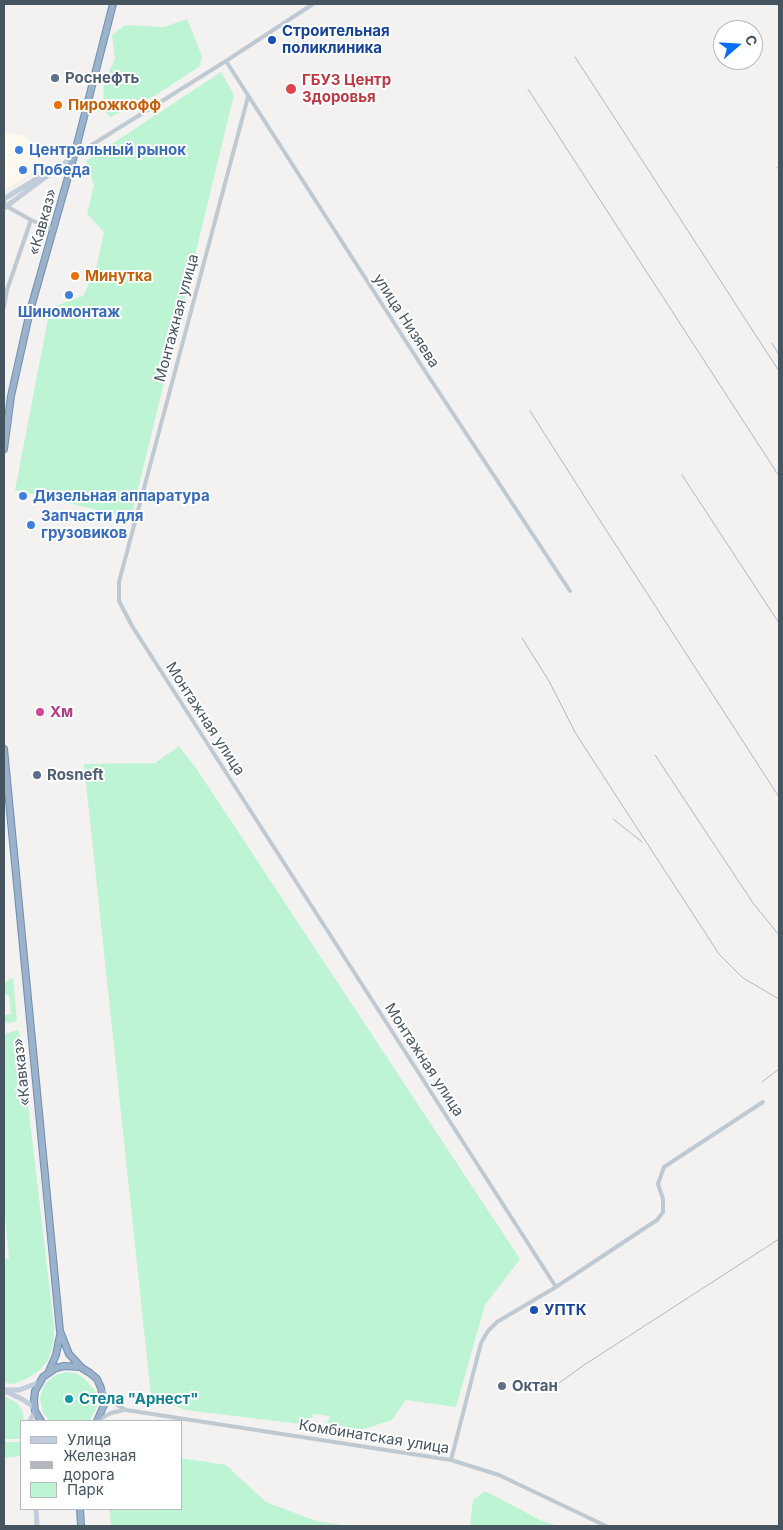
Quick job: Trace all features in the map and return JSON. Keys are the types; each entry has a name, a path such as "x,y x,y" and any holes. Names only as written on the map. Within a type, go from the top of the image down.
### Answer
{"highway":[{"name":"«Кавказ»","path":"4,449 11,396 30,311 54,230 113,4"},
{"name":"«Кавказ»","path":"4,750 60,1332 56,1355 48,1372 38,1383"},
{"name":"«Кавказ»","path":"60,1332 69,1354 97,1380 102,1388"},
{"path":"48,1372 64,1366 82,1368"},
{"path":"38,1383 34,1400 35,1409 40,1420"},
{"path":"97,1420 104,1405 102,1388"},
{"path":"80,1510 82,1526"}],"main road":[{"path":"4,204 74,156"},
{"path":"4,1390 20,1390 38,1383"},
{"path":"4,1390 22,1399 35,1409 30,1420"},
{"path":"36,1510 37,1526"}],"street":[{"path":"74,156 313,4"},
{"name":"улица Низяева","path":"226,61 428,376 570,591"},
{"name":"Монтажная улица","path":"248,97 119,582 120,601 132,626 556,1287"},
{"path":"4,204 31,220 54,230"},
{"path":"4,307 7,290 31,220"},
{"path":"452,1460 481,1343 488,1331 497,1322 556,1287 657,1220 663,1212 663,1199 658,1184 664,1167 763,1102"},
{"name":"Комбинатская улица","path":"102,1388 112,1402 126,1410"},
{"name":"Комбинатская улица","path":"99,1420 111,1413 126,1410 452,1460 499,1474 606,1526"}],"shaded area":[{"name":"Центральный рынок","path":"4,132 26,136 44,165 4,190"}],"green space":[{"path":"187,19 202,56 200,66 156,95 110,117 103,108 104,82 115,59 112,35 125,25 164,27"},
{"path":"221,72 234,95 131,518 15,490 50,308 83,296 96,269 104,232 87,214 94,185 86,161"},
{"path":"179,746 196,768 520,1259 485,1305 456,1407 406,1400 392,1420 360,1430 327,1423 330,1416 313,1414 309,1425 185,1410 151,1396 84,764 155,763"},
{"path":"11,978 13,979 17,1021 9,1023 4,1021 4,1015 11,1014 9,995 4,995 4,984"},
{"path":"18,1030 54,1327 54,1341 48,1360 41,1369 28,1378 14,1384 4,1383 4,1259 9,1258 4,1207 4,1038 7,1033"},
{"path":"66,1372 76,1373 85,1379 96,1392 98,1403 90,1420 49,1420 43,1413 40,1398 43,1388 56,1375"},
{"path":"4,1396 17,1403 23,1412 24,1420 20,1420 20,1438 4,1439"},
{"path":"4,1442 20,1442 20,1456 4,1458"},
{"path":"182,1458 226,1465 266,1502 316,1521 348,1526 111,1526 109,1510 182,1510"},
{"path":"485,1491 542,1521 559,1526 470,1526 473,1500"}],"railway":[{"path":"575,57 779,371"},
{"path":"528,89 779,476"},
{"path":"772,343 779,355"},
{"path":"530,411 779,797"},
{"path":"682,475 779,623"},
{"path":"522,638 549,681 576,734 719,954 743,978 779,999"},
{"path":"655,755 753,903 779,935"},
{"path":"613,819 642,842"},
{"path":"762,1082 779,1069"},
{"path":"545,1393 584,1365 779,1239"}],"place":[{"name":"Строительная поликлиника","path":"272,40"},
{"name":"Роснефть","path":"55,78"},
{"name":"ГБУЗ Центр Здоровья","path":"291,89"},
{"name":"Пирожкофф","path":"58,105"},
{"name":"Центральный рынок","path":"19,150"},
{"name":"Победа","path":"23,170"},
{"name":"Минутка","path":"75,276"},
{"name":"Шиномонтаж","path":"69,295"},
{"name":"Дизельная аппаратура","path":"23,496"},
{"name":"Запчасти для грузовиков","path":"31,525"},
{"name":"Хм","path":"40,712"},
{"name":"Rosneft","path":"37,775"},
{"name":"УПТК","path":"534,1310"},
{"name":"Октан","path":"502,1386"},
{"name":"Стела \"Арнест\"","path":"69,1399"}]}
